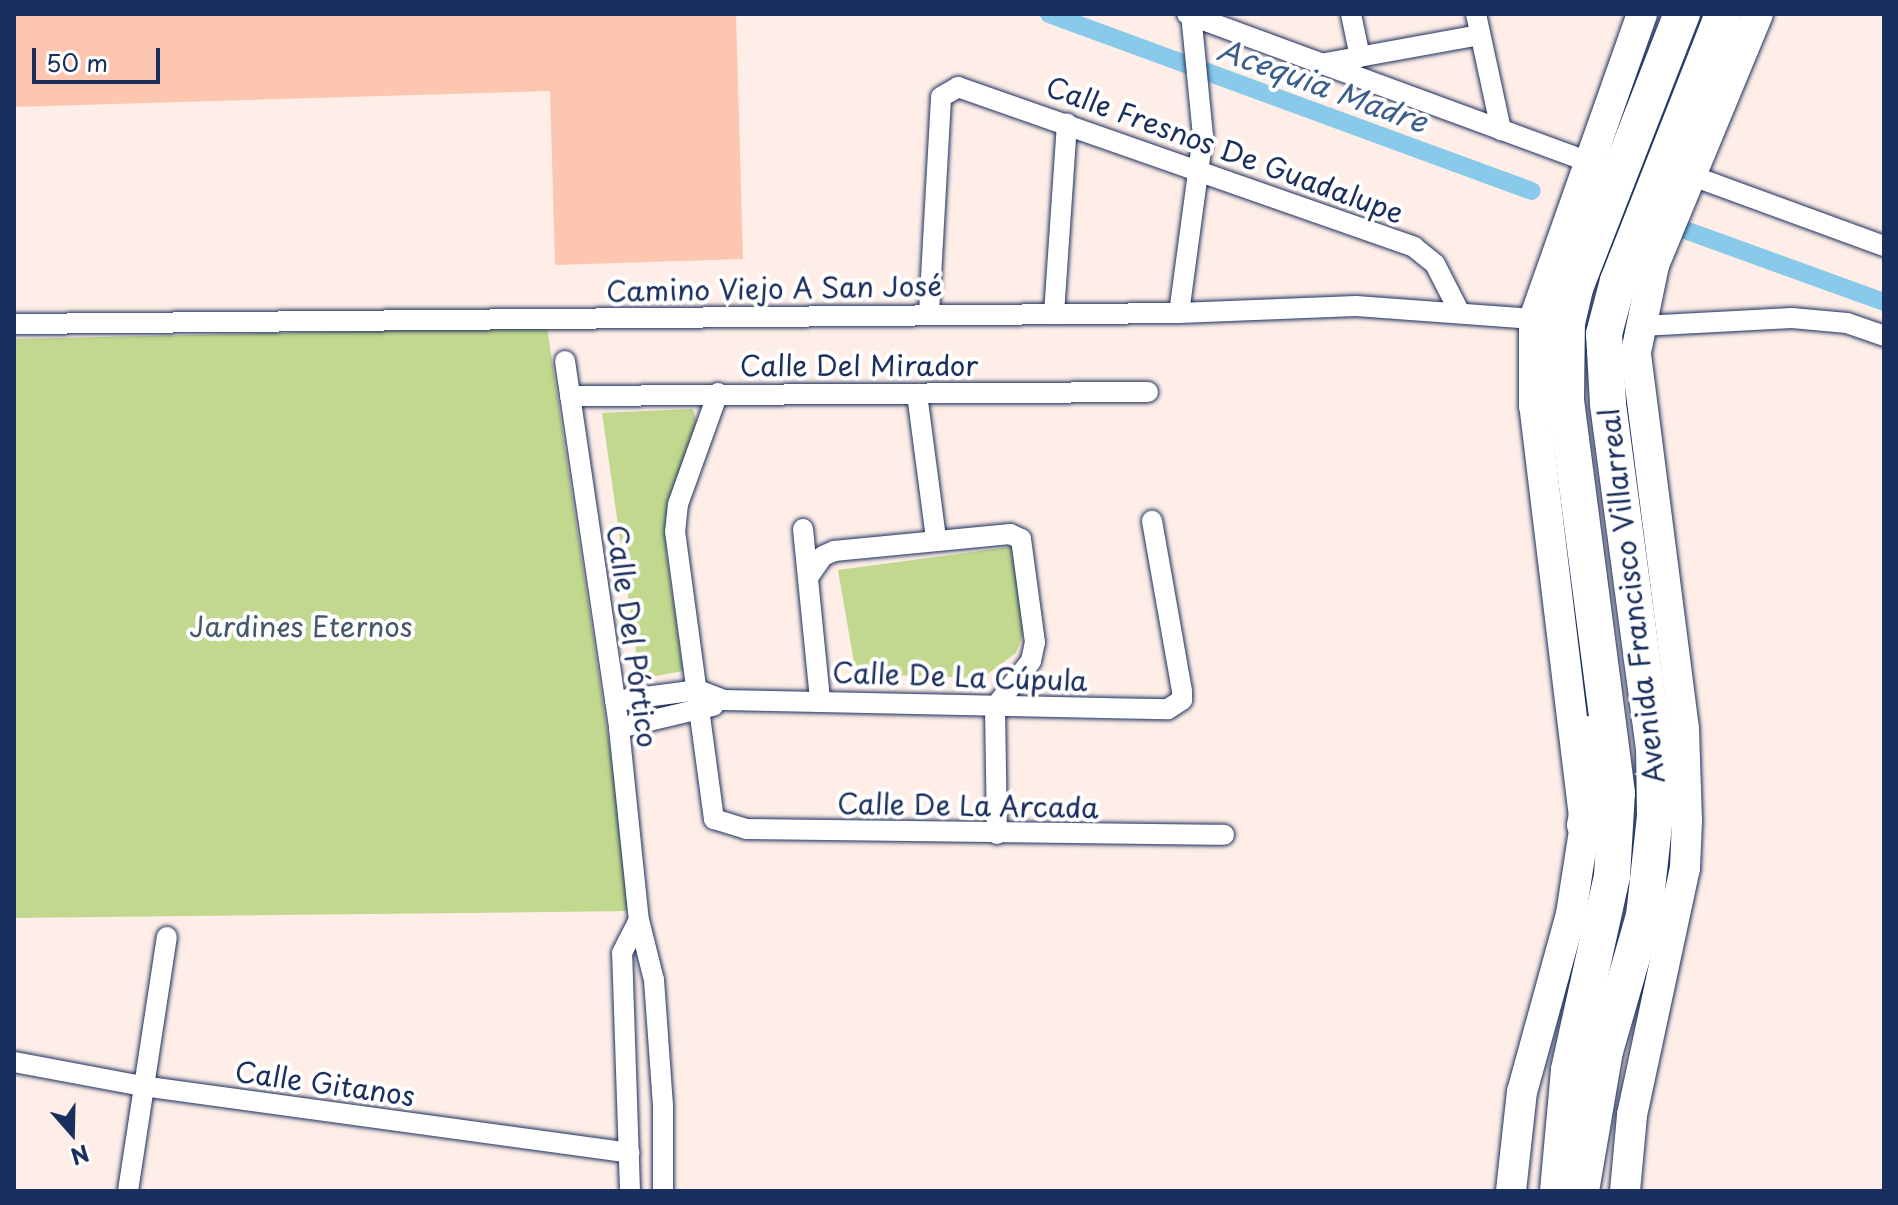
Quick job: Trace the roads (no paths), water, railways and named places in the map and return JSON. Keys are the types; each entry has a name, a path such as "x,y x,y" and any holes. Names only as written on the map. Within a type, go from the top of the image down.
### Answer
{"highway":[{"name":"Avenida Francisco Villarreal","path":"1558,1191 1569,1070 1603,926 1616,835 1615,756 1566,400 1567,323 1575,288 1682,14"},
{"name":"Avenida Francisco Villarreal","path":"1581,1191 1605,1051 1644,916 1655,817 1653,737 1608,403 1604,334 1618,281 1723,14"},
{"path":"1584,520 1592,788 1585,825"}],"main road":[{"path":"1511,1191 1522,1092 1571,914 1585,825 1534,406 1534,319 1642,14"},
{"name":"Avenida Francisco Villarreal","path":"1625,1191 1632,1115 1685,868 1687,820 1684,729 1638,390 1640,326 1654,265 1758,14"}],"street":[{"path":"1190,14 1589,162"},
{"path":"1179,313 1203,136 1201,80 1190,14"},
{"path":"1351,14 1360,57"},
{"path":"1476,14 1501,130"},
{"path":"1320,64 1480,35"},
{"name":"Calle Fresnos De Guadalupe","path":"929,313 941,97 949,89 969,87 1414,247 1435,264 1460,313"},
{"path":"1054,314 1067,123"},
{"path":"1690,175 1884,246"},
{"name":"Camino Viejo A San José","path":"14,324 1179,313 1356,306 1534,319"},
{"path":"1640,326 1792,318 1847,323 1884,336"},
{"name":"Calle Del Pórtico","path":"565,361 619,728 639,920 654,980 663,1106 663,1191"},
{"name":"Calle Del Mirador","path":"570,396 1148,392"},
{"path":"701,713 675,531 678,504 718,393"},
{"path":"917,394 936,539"},
{"name":"Calle De La Cúpula","path":"615,701 698,690 724,700 820,699 1158,711 1182,700 1182,691 1152,521"},
{"path":"803,529 820,699"},
{"path":"809,576 823,556 834,551 1010,534 1024,545 1035,642 1031,661 995,707 997,834"},
{"name":"Calle De La Cúpula","path":"619,728 701,713 724,700"},
{"name":"Calle De La Arcada","path":"701,713 714,819 746,829 1224,835"},
{"path":"630,1191 622,953 639,920"},
{"path":"128,1191 167,937"},
{"name":"Calle Gitanos","path":"14,1062 142,1086 629,1153"}],"waterway":[{"name":"Acequia Madre","path":"1049,14 1532,191"},
{"name":"Acequia Madre","path":"1674,226 1884,302"}],"park label":[{"name":"Jardines Eternos","path":"301,626"}]}
